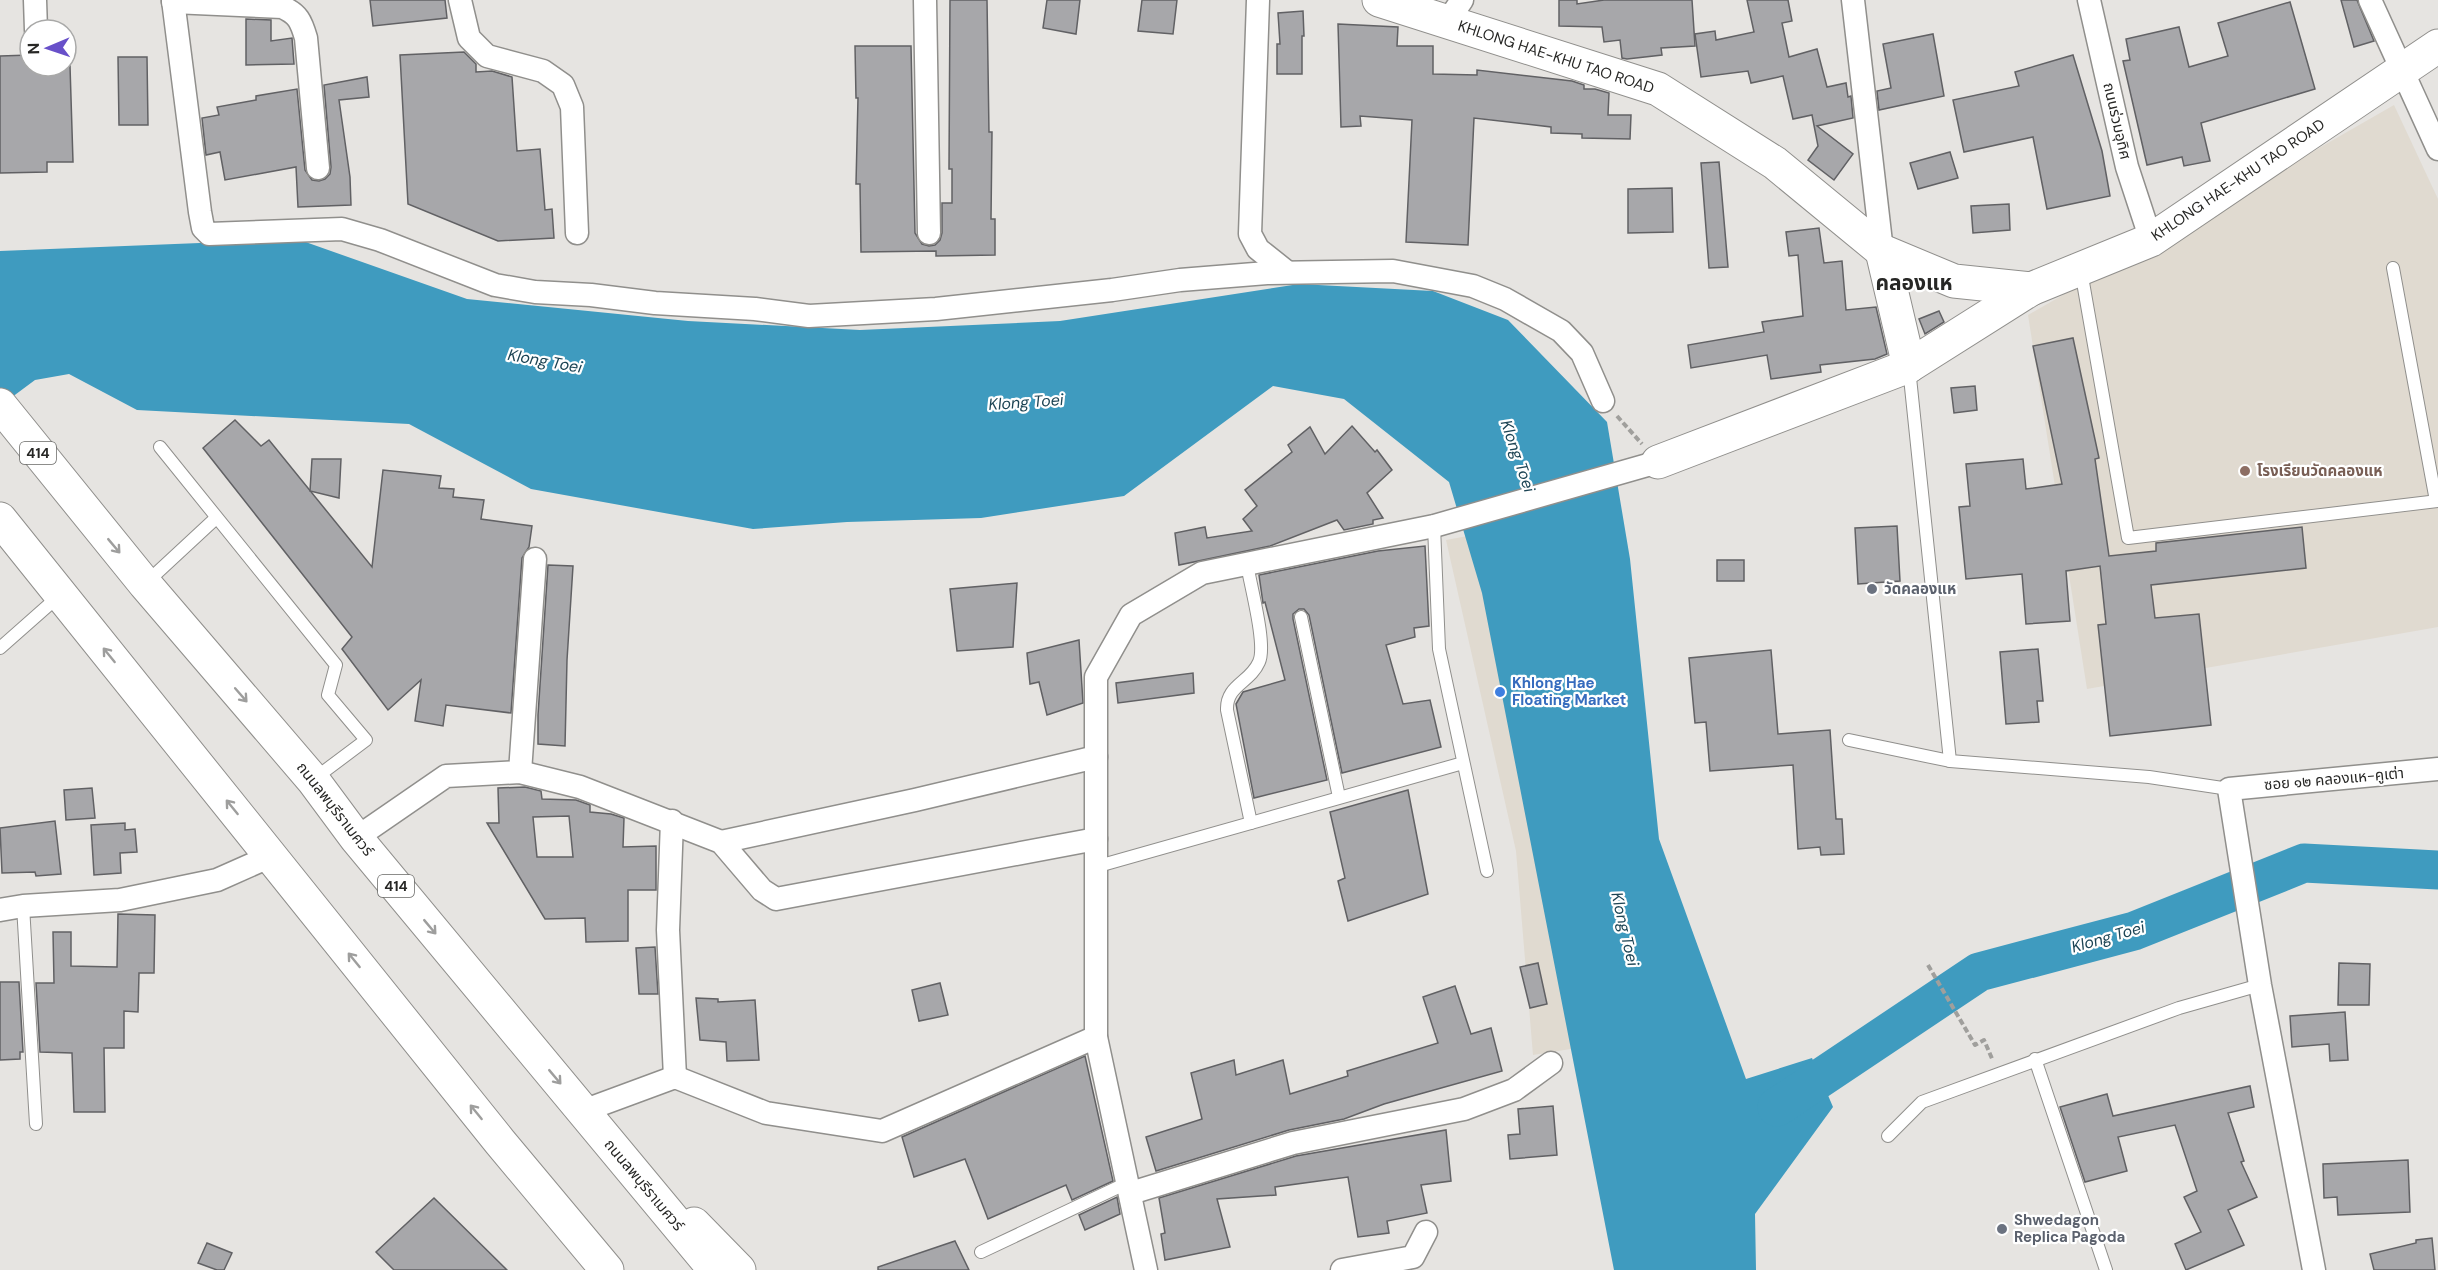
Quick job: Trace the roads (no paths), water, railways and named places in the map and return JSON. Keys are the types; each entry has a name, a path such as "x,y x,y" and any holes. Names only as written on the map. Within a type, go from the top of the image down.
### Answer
{"main road":[{"name":"KHLONG HAE-KHU TAO ROAD","path":"1378,0 1455,11 1658,89 1775,163 1882,251 1954,281 2031,289 2151,240 2438,46"},
{"path":"1882,251 1909,366"},
{"path":"1658,462 1909,366 2031,289"},
{"name":"ถนนลพบุรีราเมศวร์","path":"0,405 145,584 313,780 356,838 715,1270"},
{"path":"0,519 500,1142 607,1270"},
{"name":"414","path":"583,1111 739,1270"},
{"path":"500,1142 591,1270"}],"street":[{"path":"34,0 35,18"},
{"path":"460,0 469,38 487,56 543,71 563,85 572,107 577,233"},
{"path":"925,0 929,233"},
{"path":"1258,0 1250,234 1258,249 1287,272"},
{"path":"1853,0 1882,251"},
{"name":"ถนนร่วมอุทิศ","path":"2089,0 2127,167 2151,240"},
{"path":"2370,0 2438,149"},
{"path":"318,168 306,38 301,20 292,11 282,6 173,1 202,226 209,234 342,229 380,240 495,285 535,292 809,315 936,309 1112,290 1180,280 1287,272 1393,271 1450,280 1489,292 1561,331 1582,353 1603,401"},
{"path":"1146,1270 1096,1037 1096,677 1131,615 1202,573 1443,523 1658,462"},
{"path":"520,771 535,559"},
{"path":"721,842 1096,758"},
{"name":"ซอย ๑๒ คลองแห-คูเต่า","path":"2229,789 2438,770"},
{"path":"356,838 446,776 520,771 580,786 721,842 762,890 776,899 1096,839"},
{"path":"2229,789 2260,985 2314,1270"},
{"path":"672,821 668,920 675,1077"},
{"path":"0,910 23,906 120,900 217,880 271,856"},
{"path":"583,1111 675,1077 766,1113 882,1131 1096,1037"},
{"path":"1129,1188 1293,1143 1464,1109 1514,1090 1551,1063"},
{"path":"1342,1270 1413,1257 1426,1232"}],"lane":[{"path":"2081,270 2128,538 2437,501 2393,268"},
{"path":"1909,366 1950,761"},
{"path":"160,447 336,665 328,695 366,740 313,780"},
{"path":"145,584 216,518"},
{"path":"1443,523 1439,649 1487,871"},
{"path":"1246,564 1261,640 1260,661 1249,677 1232,689 1226,699 1251,822"},
{"path":"0,648 61,595"},
{"path":"1301,616 1339,797"},
{"path":"1849,740 1950,761 2149,777 2229,789"},
{"path":"1095,867 1462,763"},
{"path":"23,906 36,1124"},
{"path":"1888,1136 1922,1102 2179,1008 2260,985"},
{"path":"2035,1059 2106,1270"},
{"path":"981,1252 1129,1188"}],"water":[{"path":"297,239 467,299 688,321 860,330 1060,321 1299,284 1433,291 1508,320 1607,422 1630,559 1659,839 1746,1079 1812,1058 1833,1107 1755,1214 1756,1270 1614,1270 1482,593 1449,482 1344,399 1273,386 1124,496 981,518 847,522 753,529 531,489 409,424 137,410 69,374 35,380 0,406 0,251"}],"waterway":[{"name":"Klong Toei","path":"1777,1107 1979,972 2134,931 2304,863 2438,870"}],"place":[{"name":"โรงเรียนวัดคลองแห","path":"2245,471"},
{"name":"วัดคลองแห","path":"1872,589"},
{"name":"Khlong Hae Floating Market","path":"1500,692"},
{"name":"Shwedagon Replica Pagoda","path":"2002,1229"}],"district":[{"name":"คลองแห","path":"1914,283"}]}
